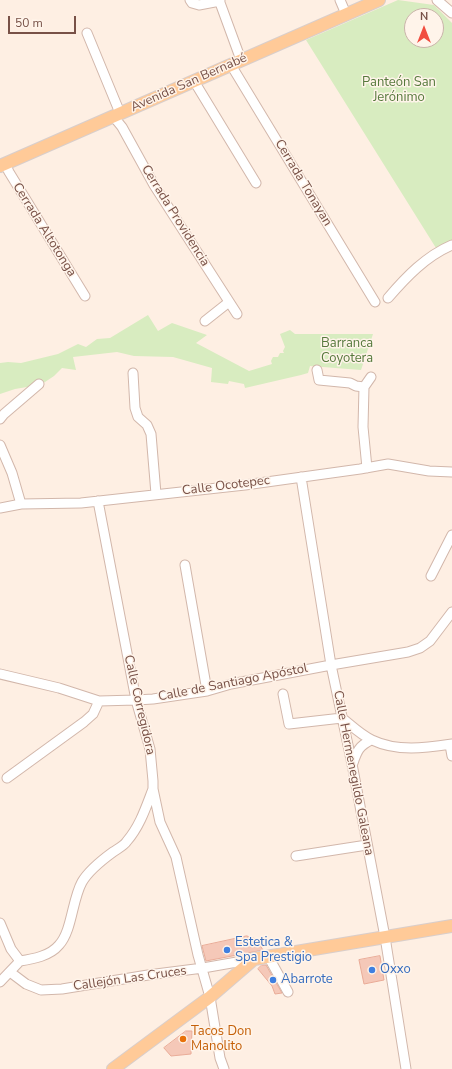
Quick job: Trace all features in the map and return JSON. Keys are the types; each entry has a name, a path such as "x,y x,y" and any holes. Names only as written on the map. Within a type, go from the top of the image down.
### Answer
{"main road":[{"name":"Avenida San Bernabé","path":"2,165 377,0"},
{"path":"115,1068 210,997 254,959 452,926"}],"street":[{"path":"190,0 192,4 199,5 220,0"},
{"name":"Cerrada Tonayan","path":"220,0 236,63 375,302"},
{"path":"340,0 346,14"},
{"path":"437,0 452,13"},
{"name":"Cerrada Providencia","path":"87,33 116,115 122,127 154,185 237,314"},
{"path":"194,81 256,182"},
{"name":"Cerrada Altotonga","path":"2,165 9,172 85,296"},
{"path":"388,298 400,283 415,269 434,255 452,245"},
{"path":"205,321 229,302"},
{"path":"317,370 319,380 350,383 356,386 364,387"},
{"path":"133,373 135,408 138,417 147,425 151,434 156,494"},
{"path":"366,468 363,427 364,387 371,377"},
{"path":"0,419 38,384"},
{"path":"0,445 12,473 21,504"},
{"name":"Calle Ocotepec","path":"0,508 21,504 81,503 301,477 388,464 429,471 452,472"},
{"name":"Calle Hermenegildo Galeana","path":"301,477 331,665 352,764 385,937 406,1069"},
{"name":"Calle Corregidora","path":"98,501 136,700 150,749 153,781 152,789 160,822 176,857 198,955 203,968 210,997 220,1058 224,1069"},
{"path":"431,576 452,535"},
{"path":"185,565 207,691"},
{"name":"Calle de Santiago Apóstol","path":"0,674 59,688 100,701 136,700 207,691 231,684 408,652 420,648 430,641 452,612"},
{"path":"283,694 289,724 342,718 371,740 385,746 397,748 451,745 452,756"},
{"path":"7,778 84,722 93,714 100,701"},
{"path":"352,764 356,753 362,744 371,740"},
{"path":"0,982 20,961 34,959 48,953 60,945 68,930 74,902 82,882 94,868 111,853 127,842 142,818 152,789"},
{"path":"296,856 367,845"},
{"path":"0,923 11,949 20,961"},
{"path":"268,956 288,992"},
{"name":"Callejón Las Cruces","path":"10,972 26,984 41,990 62,989 254,959"}],"green space":[{"name":"Panteón San Jerónimo","path":"398,0 434,5 437,8 404,8 404,48 444,48 444,15 452,23 452,242 436,248 306,40"},
{"name":"Barranca Coyotera","path":"148,315 158,331 172,323 207,335 196,343 249,371 272,364 271,361 273,357 278,357 280,353 284,353 283,351 285,347 280,334 290,330 295,334 373,334 361,370 310,366 308,373 245,388 244,384 229,381 228,384 211,382 212,368 173,357 134,356 117,352 73,357 76,370 62,368 54,376 36,388 27,387 15,389 0,394 0,363 21,363 58,354 78,344 86,347 97,339 110,338"}],"building":[{"name":"Estetica & Spa Prestigio","path":"247,936 256,939 263,950 206,961 202,946"},
{"name":"Oxxo","path":"380,956 384,980 364,984 359,960"},
{"path":"262,965 266,965 282,993 275,994 272,986 258,969"},
{"name":"Tacos Don Manolito","path":"186,1031 192,1031 191,1054 171,1056 164,1048"}],"place":[{"name":"Estetica & Spa Prestigio","path":"227,950"},
{"name":"Oxxo","path":"372,970"},
{"name":"Abarrote","path":"273,980"},
{"name":"Tacos Don Manolito","path":"183,1039"}]}
